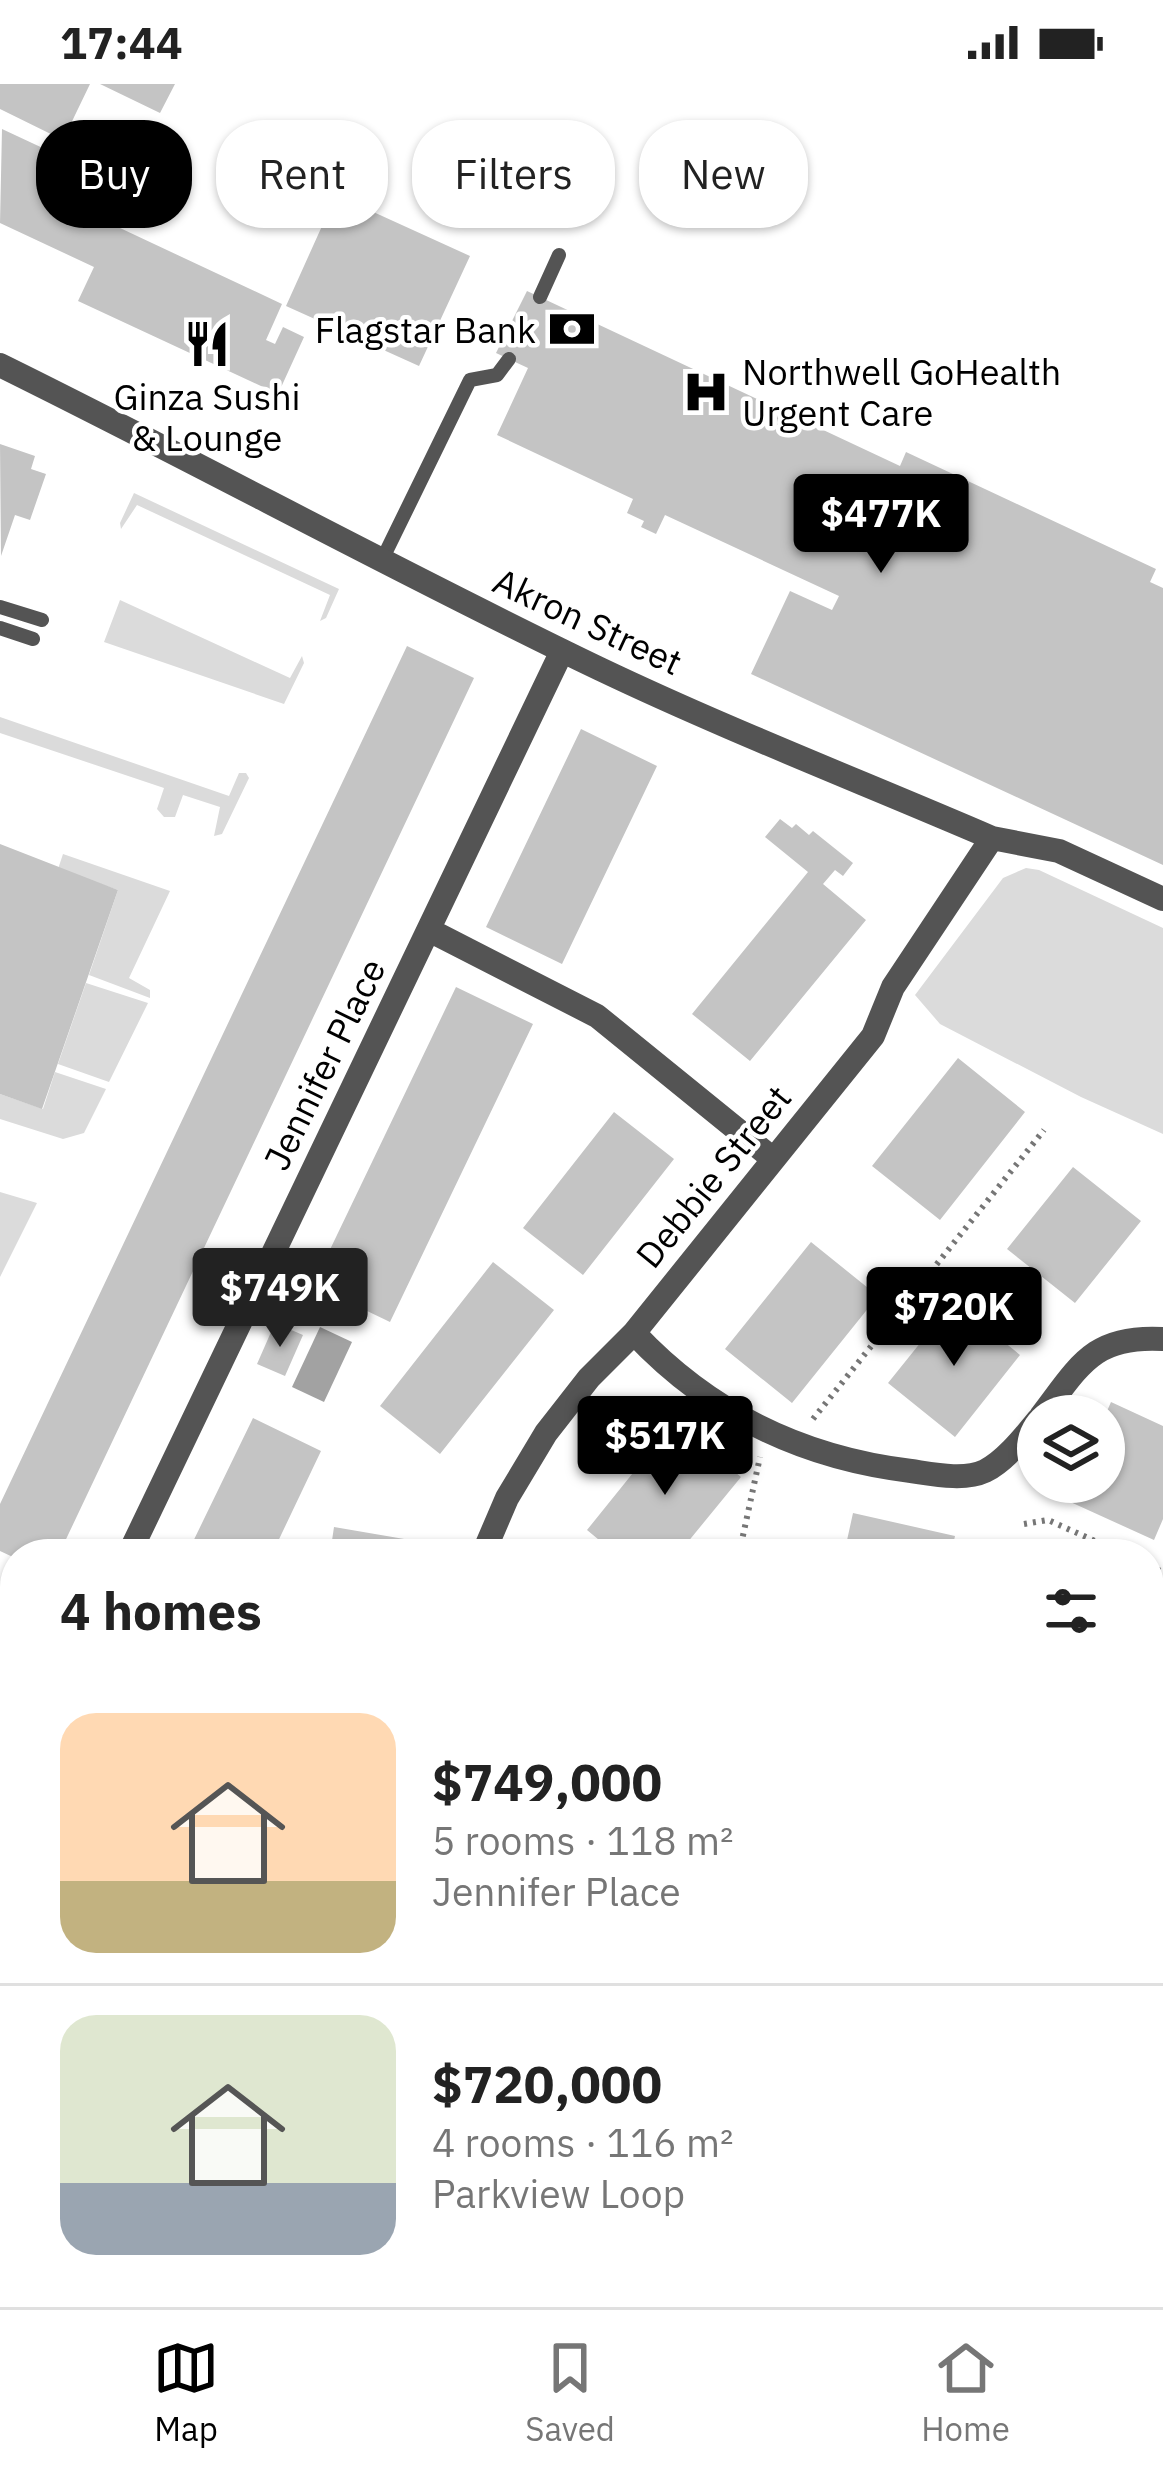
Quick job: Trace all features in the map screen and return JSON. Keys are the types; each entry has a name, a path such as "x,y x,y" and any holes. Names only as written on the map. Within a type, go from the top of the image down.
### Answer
{"street":[{"name":"Akron Street","path":"0,365 562,650 992,838 1059,851 1163,899"},
{"name":"Jennifer Place","path":"136,1539 562,650"},
{"name":"Debbie Street","path":"489,1539 507,1498 546,1433 589,1378 634,1333 873,1036 892,987 992,838"},
{"name":"Jennifer Place","path":"428,930 596,1016 772,1158"},
{"path":"634,1333 703,1395 762,1430 812,1452 868,1466 950,1475 983,1472 1017,1444"},
{"path":"1056,1395 1079,1365 1098,1352 1127,1337 1163,1339"}],"lane":[{"path":"539,297 559,255"},
{"path":"381,562 470,380 497,375 509,359"},
{"path":"0,607 43,620"},
{"path":"0,628 33,639"}],"path":[{"path":"811,1422 1044,1130"},
{"path":"742,1539 760,1457"},
{"path":"1024,1524 1048,1520 1090,1539"}],"shaded area":[{"path":"134,493 339,589 326,618 320,621 330,595 137,505 121,529"},
{"path":"120,600 290,678 302,656 304,663 284,704 104,642"},
{"path":"0,717 229,796 239,773 249,778 222,834 214,836 220,807 183,795 175,817 164,817 157,809 164,788 0,733"},
{"path":"63,854 170,891 129,978 150,990 150,998 89,975 118,890 58,869"},
{"path":"1026,868 1163,928 1163,1134 940,1024 915,995 1003,878"},
{"path":"86,983 148,1003 109,1082 58,1064"},
{"path":"55,1072 106,1089 84,1133 63,1139 0,1119 0,1094 43,1109"},
{"path":"0,1192 37,1203 0,1277"},
{"path":"320,1327 352,1342 324,1402 292,1387"}],"building":[{"path":"0,84 90,84 73,120 36,120 36,127 0,109"},
{"path":"100,84 175,84 160,113"},
{"path":"2,129 36,145 36,228 120,228 282,304 266,340 275,344 283,327 304,337 278,394 78,301 94,267 0,223"},
{"path":"388,219 470,256 419,366 286,306 321,228 388,228"},
{"path":"527,291 900,466 906,452 1156,569 1150,582 1163,588 1163,865 751,674 790,591 832,610 839,596 665,515 656,534 641,527 644,521 627,513 633,499 497,435 528,368 496,353"},
{"path":"0,444 35,456 31,469 46,474 30,520 15,515 1,556"},
{"path":"407,646 474,678 66,1539 0,1539 0,1504"},
{"path":"581,729 657,766 562,964 486,927"},
{"path":"780,819 809,835 813,831 853,863 843,876 835,870 823,884 866,920 750,1061 692,1014 808,872 765,837"},
{"path":"0,844 118,890 42,1109 0,1094"},
{"path":"456,987 533,1024 390,1322 313,1285"},
{"path":"958,1058 1025,1112 940,1220 872,1166"},
{"path":"614,1112 674,1159 583,1275 523,1228"},
{"path":"1073,1167 1141,1221 1075,1303 1007,1249"},
{"path":"811,1242 878,1296 792,1403 725,1349"},
{"path":"493,1262 554,1310 440,1454 380,1406"},
{"path":"954,1301 1020,1355 955,1437 888,1383"},
{"path":"275,1323 303,1335 285,1376 257,1364"},
{"path":"1125,1408 1163,1426 1163,1519 1152,1539 1073,1503 1125,1503"},
{"path":"253,1418 321,1451 279,1539 194,1539"},
{"path":"674,1422 741,1477 690,1539 598,1539 587,1530"},
{"path":"853,1513 955,1536 954,1539 847,1539"},
{"path":"334,1527 404,1539 332,1539"}],"place":[{"name":"Flagstar Bank","path":"572,329"},
{"name":"Ginza Sushi & Lounge","path":"207,344"},
{"name":"Northwell GoHealth Urgent Care","path":"706,392"}]}
